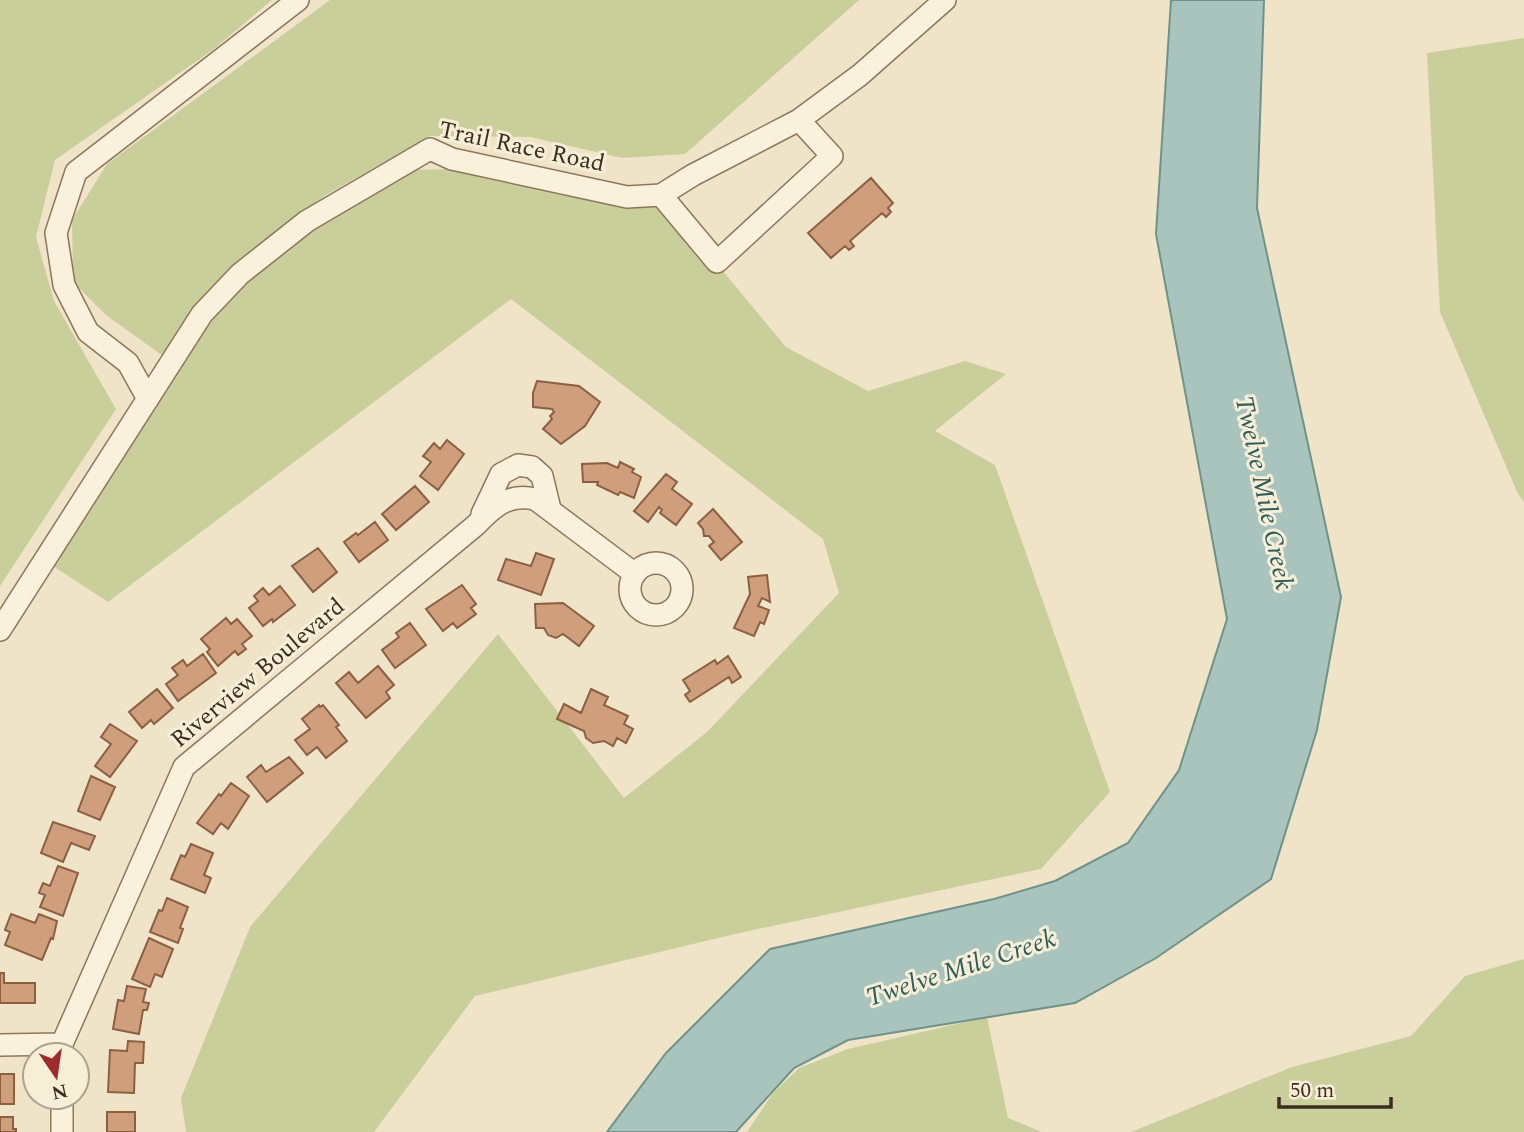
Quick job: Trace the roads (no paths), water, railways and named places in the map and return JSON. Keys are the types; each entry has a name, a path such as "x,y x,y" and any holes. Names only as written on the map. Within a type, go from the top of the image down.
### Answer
{"street":[{"path":"148,399 128,363 88,332 64,285 56,233 76,172 298,0"},
{"name":"Trail Race Road","path":"0,630 202,314 240,274 307,221 430,149 452,159 627,197 661,195 693,175 799,120 860,75 945,0"},
{"path":"661,195 718,262 832,156 799,120"},
{"name":"Riverview Boulevard","path":"476,525 501,474 518,465 532,467 542,477 550,509"},
{"name":"Riverview Boulevard","path":"66,1041 184,768 498,504 514,498 535,499 635,574"},
{"path":"0,1045 21,1047"},
{"path":"62,1111 62,1132"}],"water":[{"name":"Twelve Mile Creek","path":"1171,0 1264,0 1257,208 1341,597 1317,730 1271,879 1156,958 1075,1003 848,1040 794,1068 736,1132 607,1132 666,1053 770,949 994,899 1055,881 1128,843 1179,770 1227,619 1156,234"}]}
